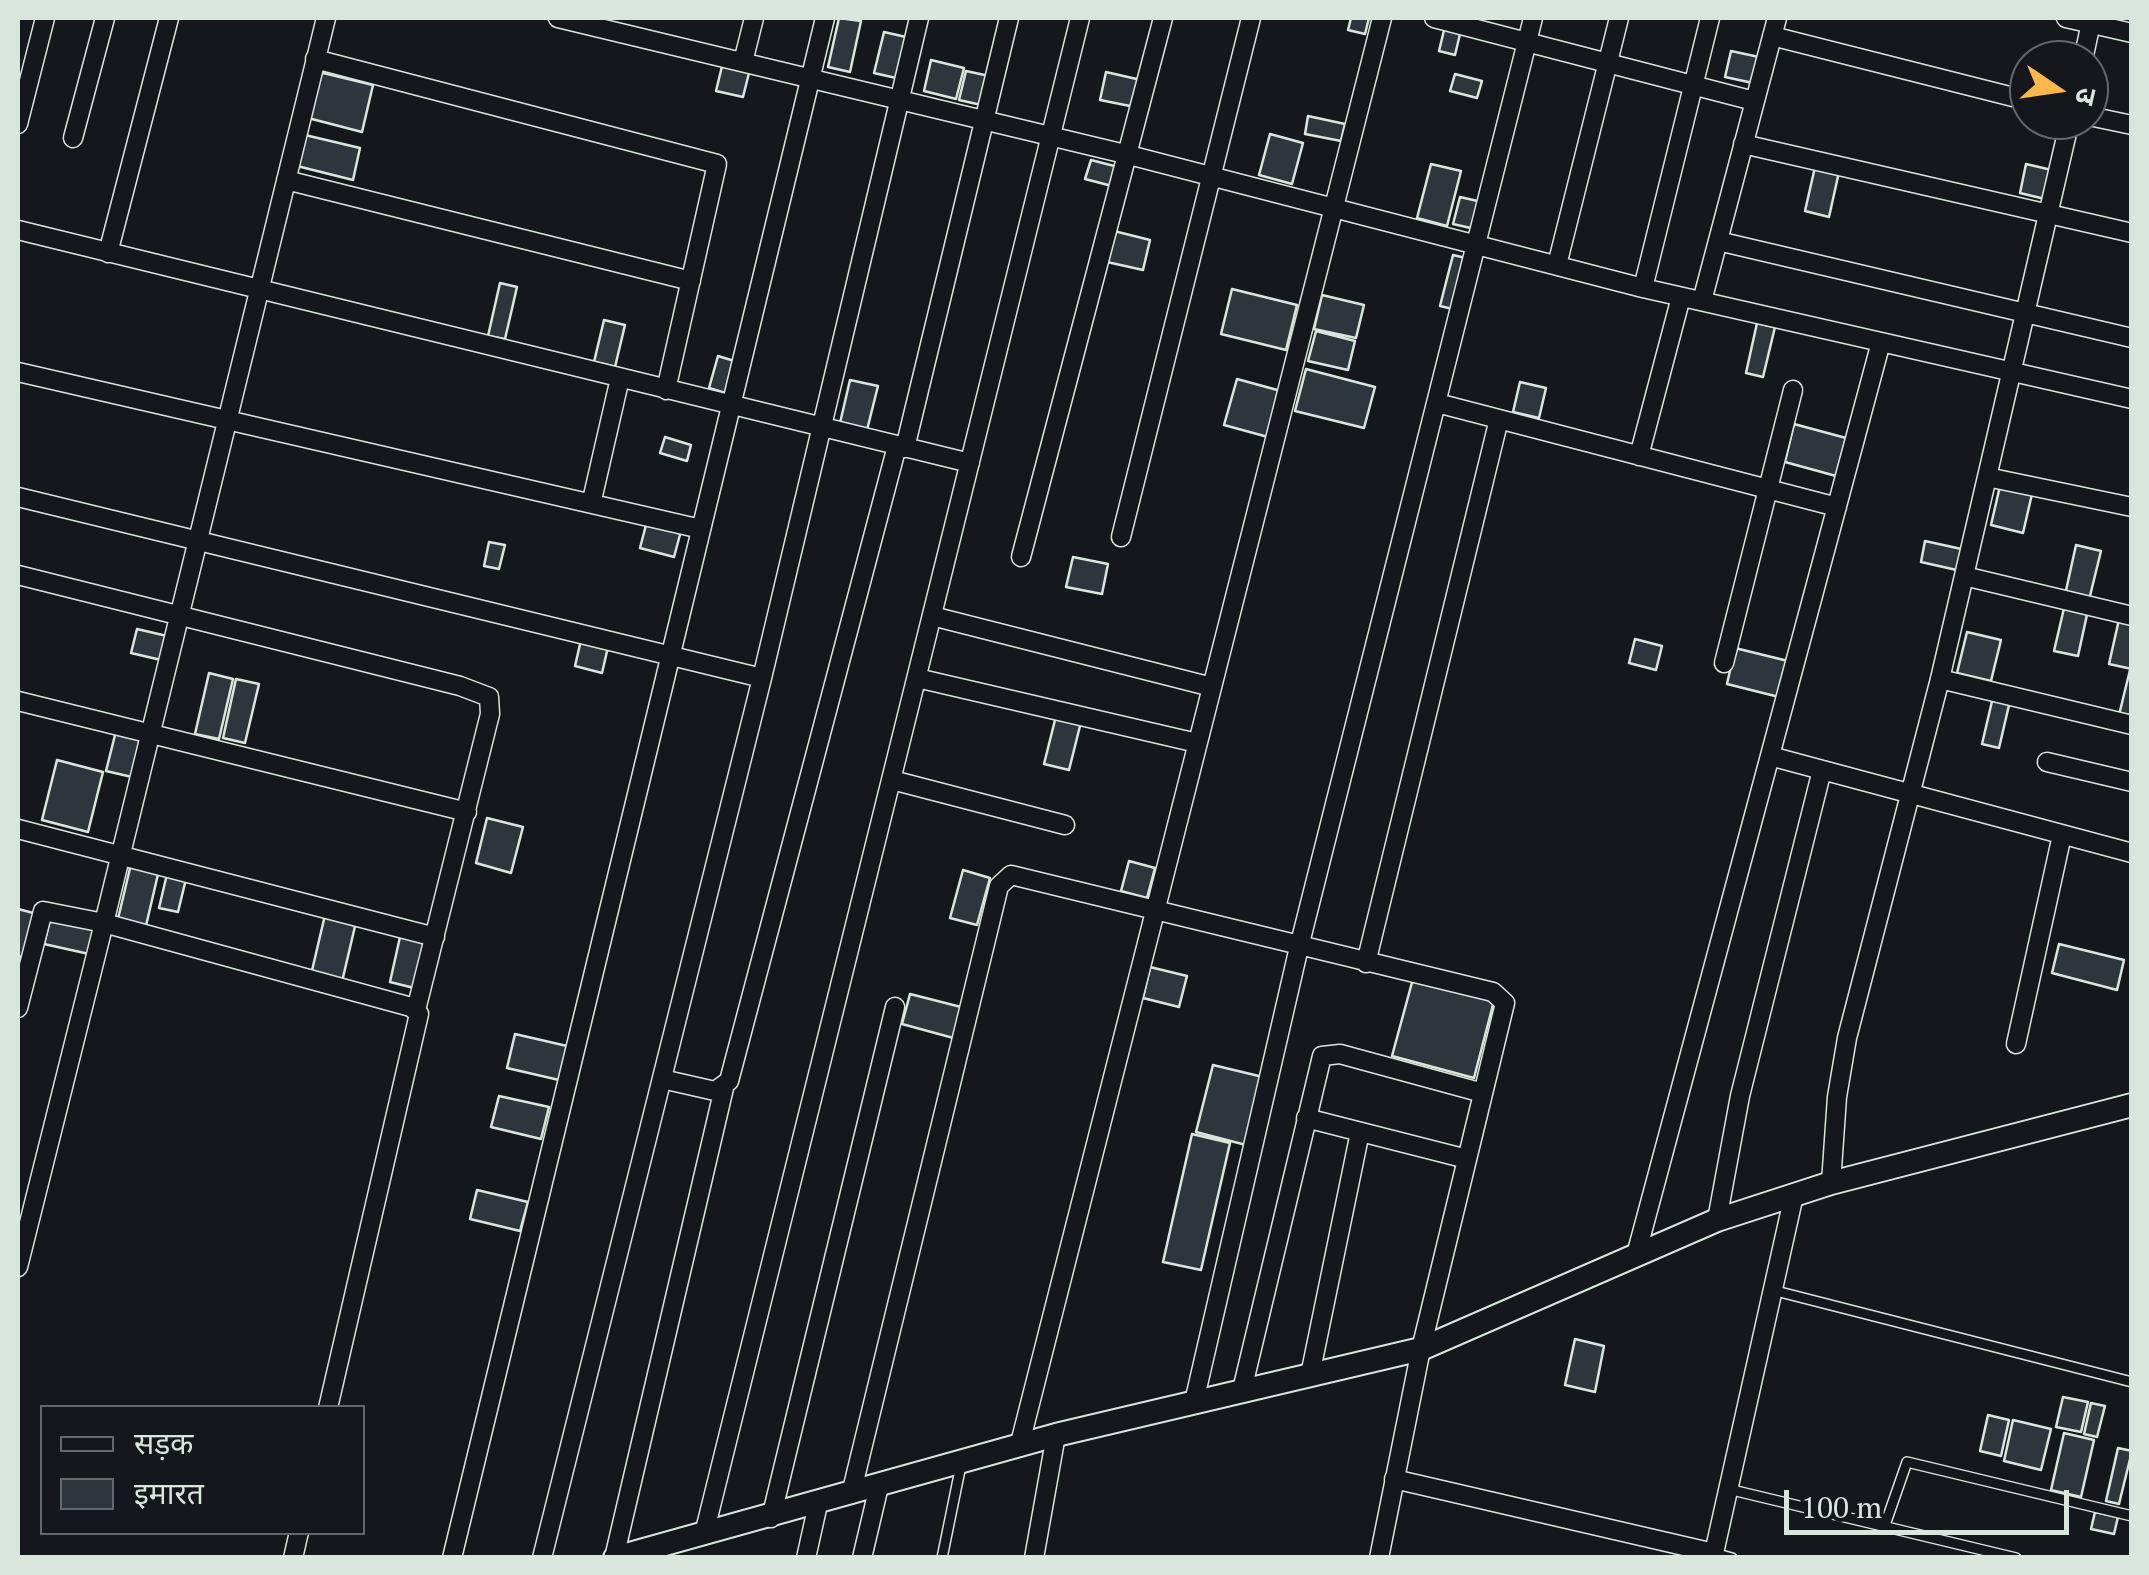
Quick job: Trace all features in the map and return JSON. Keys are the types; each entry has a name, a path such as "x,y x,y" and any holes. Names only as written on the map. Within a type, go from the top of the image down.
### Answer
{"street":[{"path":"18,124 45,18"},
{"path":"74,138 105,18"},
{"path":"108,252 169,18"},
{"path":"18,1267 326,18"},
{"path":"558,18 1129,155 1643,288 2132,399"},
{"path":"638,37 643,18"},
{"path":"743,62 754,18"},
{"path":"452,1558 824,18"},
{"path":"542,1558 762,678 818,428 919,18"},
{"path":"1010,18 901,447 735,1061 724,1088 614,1558 771,1518 1056,1435 1421,1349 1717,1220 1831,1183 2132,1104"},
{"path":"704,1534 1080,18"},
{"path":"1021,557 1163,18"},
{"path":"1121,537 1252,18"},
{"path":"1019,1446 1382,18"},
{"path":"1434,18 1455,20 1527,44 1754,101"},
{"path":"1194,1402 1299,947 1533,18"},
{"path":"1557,265 1619,18"},
{"path":"1643,288 1710,18"},
{"path":"2066,18 2091,20 2132,33"},
{"path":"1702,301 1774,27 2009,95"},
{"path":"315,58 713,160 717,171 666,390"},
{"path":"1831,1183 1837,1097 1848,1038 1940,679 2066,140"},
{"path":"1743,144 2132,233"},
{"path":"286,180 691,281"},
{"path":"18,230 970,463"},
{"path":"1718,240 2132,338"},
{"path":"1639,456 1680,296"},
{"path":"1636,1255 1880,342"},
{"path":"18,372 592,500 701,528"},
{"path":"592,500 620,378"},
{"path":"1724,662 1793,390"},
{"path":"1437,402 1836,507"},
{"path":"1366,963 1499,419"},
{"path":"1987,477 2132,507"},
{"path":"18,497 762,678"},
{"path":"18,575 179,612 482,692 491,706 416,1010 419,1020 329,1405"},
{"path":"1964,576 2132,616"},
{"path":"932,616 1212,686"},
{"path":"917,678 1197,742"},
{"path":"1940,679 2132,725"},
{"path":"18,702 466,812"},
{"path":"1770,756 2132,853"},
{"path":"2047,762 2132,782"},
{"path":"1717,1220 1740,1096 1822,770"},
{"path":"892,780 1065,825"},
{"path":"18,829 435,938"},
{"path":"2016,1044 2062,835"},
{"path":"851,1494 998,886 1004,878 1019,876 1500,996 1503,1014 1421,1349 1379,1558"},
{"path":"18,1008 43,912 104,923 416,1010"},
{"path":"771,1518 895,1007"},
{"path":"1242,1390 1318,1064 1329,1053 1483,1092"},
{"path":"662,1079 715,1090 724,1088"},
{"path":"1306,1118 1467,1158"},
{"path":"1310,1375 1360,1132"},
{"path":"1394,1480 1723,1555 1728,1489 1794,1195"},
{"path":"1034,1558 1056,1435"},
{"path":"862,1558 878,1486"},
{"path":"806,1558 818,1504"}],"lane":[{"path":"1772,1290 2131,1381"},
{"path":"1885,1525 1906,1462 2132,1516"},
{"path":"942,1558 962,1463"},
{"path":"1728,1489 2016,1558"}],"building":[{"path":"839,18 861,21 850,72 828,67"},
{"path":"1351,18 1369,18 1365,34 1348,30"},
{"path":"1445,26 1461,30 1455,55 1439,51"},
{"path":"884,32 906,37 896,78 874,73"},
{"path":"1731,51 1759,57 1753,83 1725,77"},
{"path":"724,58 751,65 743,97 716,91"},
{"path":"931,60 964,68 956,99 924,91"},
{"path":"966,71 994,77 986,106 959,100"},
{"path":"319,72 373,85 362,132 308,118"},
{"path":"1106,72 1141,80 1135,107 1100,100"},
{"path":"1455,74 1482,81 1477,98 1450,91"},
{"path":"1308,116 1345,124 1341,141 1305,134"},
{"path":"1270,134 1303,143 1292,184 1259,175"},
{"path":"305,135 360,148 353,180 297,166"},
{"path":"1091,160 1118,167 1112,186 1085,179"},
{"path":"1431,164 1461,171 1447,226 1417,218"},
{"path":"2026,164 2056,171 2049,200 2020,193"},
{"path":"1815,167 1839,172 1829,217 1805,211"},
{"path":"1460,197 1482,202 1475,229 1453,224"},
{"path":"1114,231 1150,240 1143,270 1107,262"},
{"path":"1453,255 1470,259 1457,310 1440,306"},
{"path":"500,283 517,287 505,339 488,336"},
{"path":"1232,289 1297,305 1286,350 1221,334"},
{"path":"1322,295 1364,305 1356,338 1314,329"},
{"path":"604,320 625,325 615,367 594,362"},
{"path":"1757,323 1775,327 1763,377 1746,373"},
{"path":"1316,331 1355,341 1348,370 1308,361"},
{"path":"718,356 741,363 732,395 709,388"},
{"path":"1306,369 1375,387 1364,428 1295,411"},
{"path":"1237,379 1281,391 1268,437 1224,425"},
{"path":"850,380 878,386 867,430 840,423"},
{"path":"1520,382 1546,388 1539,418 1513,412"},
{"path":"1794,424 1846,438 1836,476 1785,462"},
{"path":"665,437 691,445 687,461 660,453"},
{"path":"2000,486 2032,494 2023,533 1991,525"},
{"path":"647,521 681,531 674,557 640,548"},
{"path":"1925,541 1966,550 1961,571 1921,562"},
{"path":"489,542 505,545 499,569 484,566"},
{"path":"2076,545 2101,551 2089,600 2065,595"},
{"path":"1073,557 1108,564 1102,594 1066,587"},
{"path":"2065,604 2088,610 2078,656 2054,651"},
{"path":"2120,615 2132,618 2132,669 2109,664"},
{"path":"137,629 167,636 161,660 131,653"},
{"path":"1967,632 2001,640 1991,681 1957,673"},
{"path":"1635,639 1662,646 1656,670 1629,663"},
{"path":"581,640 608,647 602,673 575,666"},
{"path":"1735,648 1788,661 1779,697 1727,684"},
{"path":"2132,670 2132,718 2119,715"},
{"path":"209,673 233,679 219,739 195,734"},
{"path":"236,679 259,684 245,743 223,738"},
{"path":"1993,697 2010,701 1999,748 1982,744"},
{"path":"1057,712 1082,718 1069,770 1044,764"},
{"path":"116,731 142,737 132,777 106,771"},
{"path":"57,760 103,772 88,832 42,820"},
{"path":"487,818 523,827 511,873 476,863"},
{"path":"1129,861 1155,868 1147,898 1121,891"},
{"path":"131,864 159,870 145,930 117,923"},
{"path":"963,870 990,878 977,925 950,918"},
{"path":"167,874 186,879 178,912 159,908"},
{"path":"18,909 41,915 28,959 18,956"},
{"path":"51,915 95,925 89,954 44,944"},
{"path":"325,915 356,922 341,986 310,979"},
{"path":"400,937 429,944 418,989 390,982"},
{"path":"2059,944 2124,960 2117,990 2052,973"},
{"path":"1150,967 1187,976 1179,1007 1143,998"},
{"path":"1414,975 1495,997 1474,1078 1392,1056"},
{"path":"910,994 965,1008 957,1039 902,1024"},
{"path":"515,1034 567,1046 559,1080 507,1068"},
{"path":"1213,1065 1263,1077 1246,1145 1196,1132"},
{"path":"499,1096 549,1107 541,1139 491,1127"},
{"path":"1192,1134 1230,1143 1201,1270 1163,1262"},
{"path":"477,1190 528,1202 520,1231 470,1219"},
{"path":"1575,1339 1604,1346 1595,1392 1565,1385"},
{"path":"2063,1397 2088,1402 2081,1432 2056,1427"},
{"path":"2091,1403 2105,1406 2097,1437 2084,1434"},
{"path":"1988,1415 2009,1420 2001,1456 1980,1451"},
{"path":"2013,1420 2051,1429 2041,1470 2004,1461"},
{"path":"2064,1433 2094,1440 2081,1497 2051,1490"},
{"path":"2118,1448 2132,1451 2119,1504 2106,1501"},
{"path":"2095,1512 2118,1517 2114,1534 2091,1529"}]}
